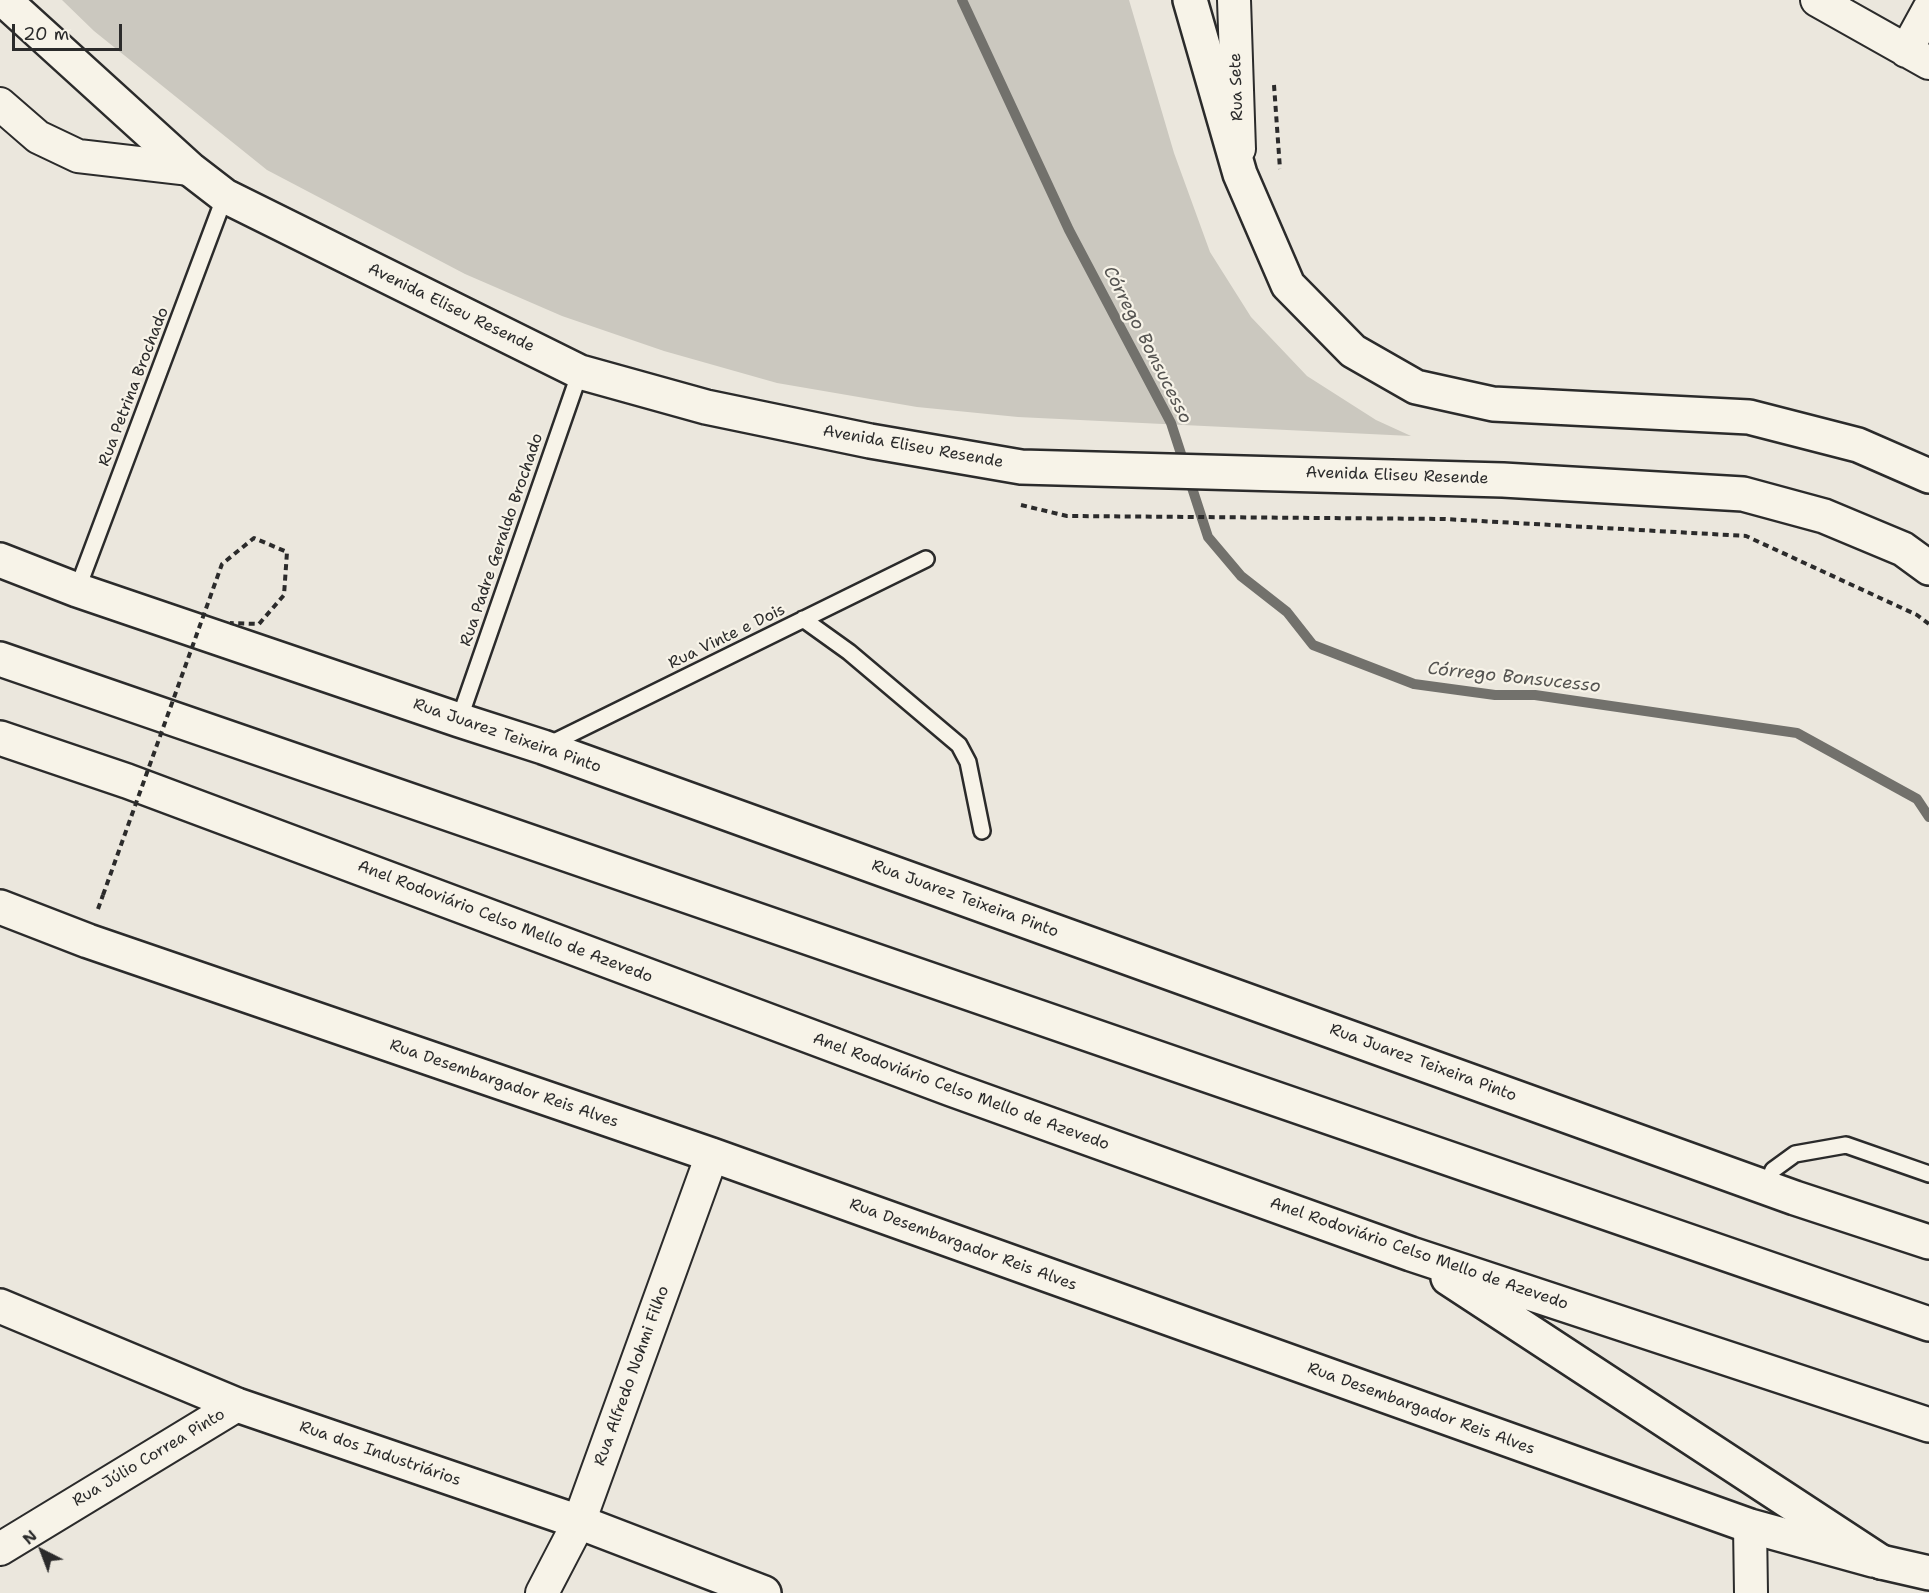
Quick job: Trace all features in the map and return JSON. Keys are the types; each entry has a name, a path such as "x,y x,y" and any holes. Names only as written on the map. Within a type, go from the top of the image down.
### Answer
{"main road":[{"name":"Avenida Eliseu Resende","path":"4,0 190,169 225,196 580,372 706,407 870,441 1021,467 1349,474 1503,480 1743,494 1824,516 1903,549 1929,568"},
{"path":"1190,0 1240,174 1288,285 1353,351 1416,387 1493,404 1749,417 1858,445 1929,476"},
{"name":"Rua Juarez Teixeira Pinto","path":"0,560 77,590 543,747 1766,1187 1929,1242"},
{"path":"0,659 1929,1324"},
{"name":"Anel Rodoviário Celso Mello de Azevedo","path":"0,738 128,781 951,1089 1411,1254 1929,1425"},
{"name":"Rua Desembargador Reis Alves","path":"0,907 87,941 712,1155 1750,1526 1881,1562 1929,1572"},
{"path":"1411,1254 1881,1562"},
{"name":"Rua dos Industriários","path":"0,1306 237,1404 579,1522 764,1593"}],"street":[{"name":"Rua Sete","path":"1234,0 1240,174"},
{"path":"1817,0 1917,57 1929,9"},
{"path":"0,104 38,137 78,156 190,169"},
{"name":"Rua Alfredo Nohmi Filho","path":"542,1593 579,1522 712,1155"},
{"name":"Rua Júlio Correa Pinto","path":"0,1549 237,1404"},
{"path":"1750,1526 1750,1593"}],"lane":[{"name":"Rua Petrina Brochado","path":"77,590 225,196"},
{"name":"Rua Padre Geraldo Brochado","path":"459,720 580,372"},
{"name":"Rua Vinte e Dois","path":"543,747 926,559"},
{"path":"803,619 849,652 959,745 968,762 982,831"},
{"path":"1766,1187 1773,1170 1795,1154 1846,1145 1929,1174"}],"path":[{"path":"103,895 222,564 254,538 288,552 284,595 259,624 230,623"}],"shaded area":[{"path":"62,0 1129,0 1174,153 1210,252 1251,317 1307,376 1376,420 1411,436 1018,417 917,407 777,383 664,351 562,316 465,274 267,170 94,31"}],"waterway":[{"name":"Córrego Bonsucesso","path":"962,0 1069,230 1171,423 1208,537 1241,576 1287,612 1313,645 1414,684 1495,695 1535,695 1797,733 1917,799 1929,817"}]}
